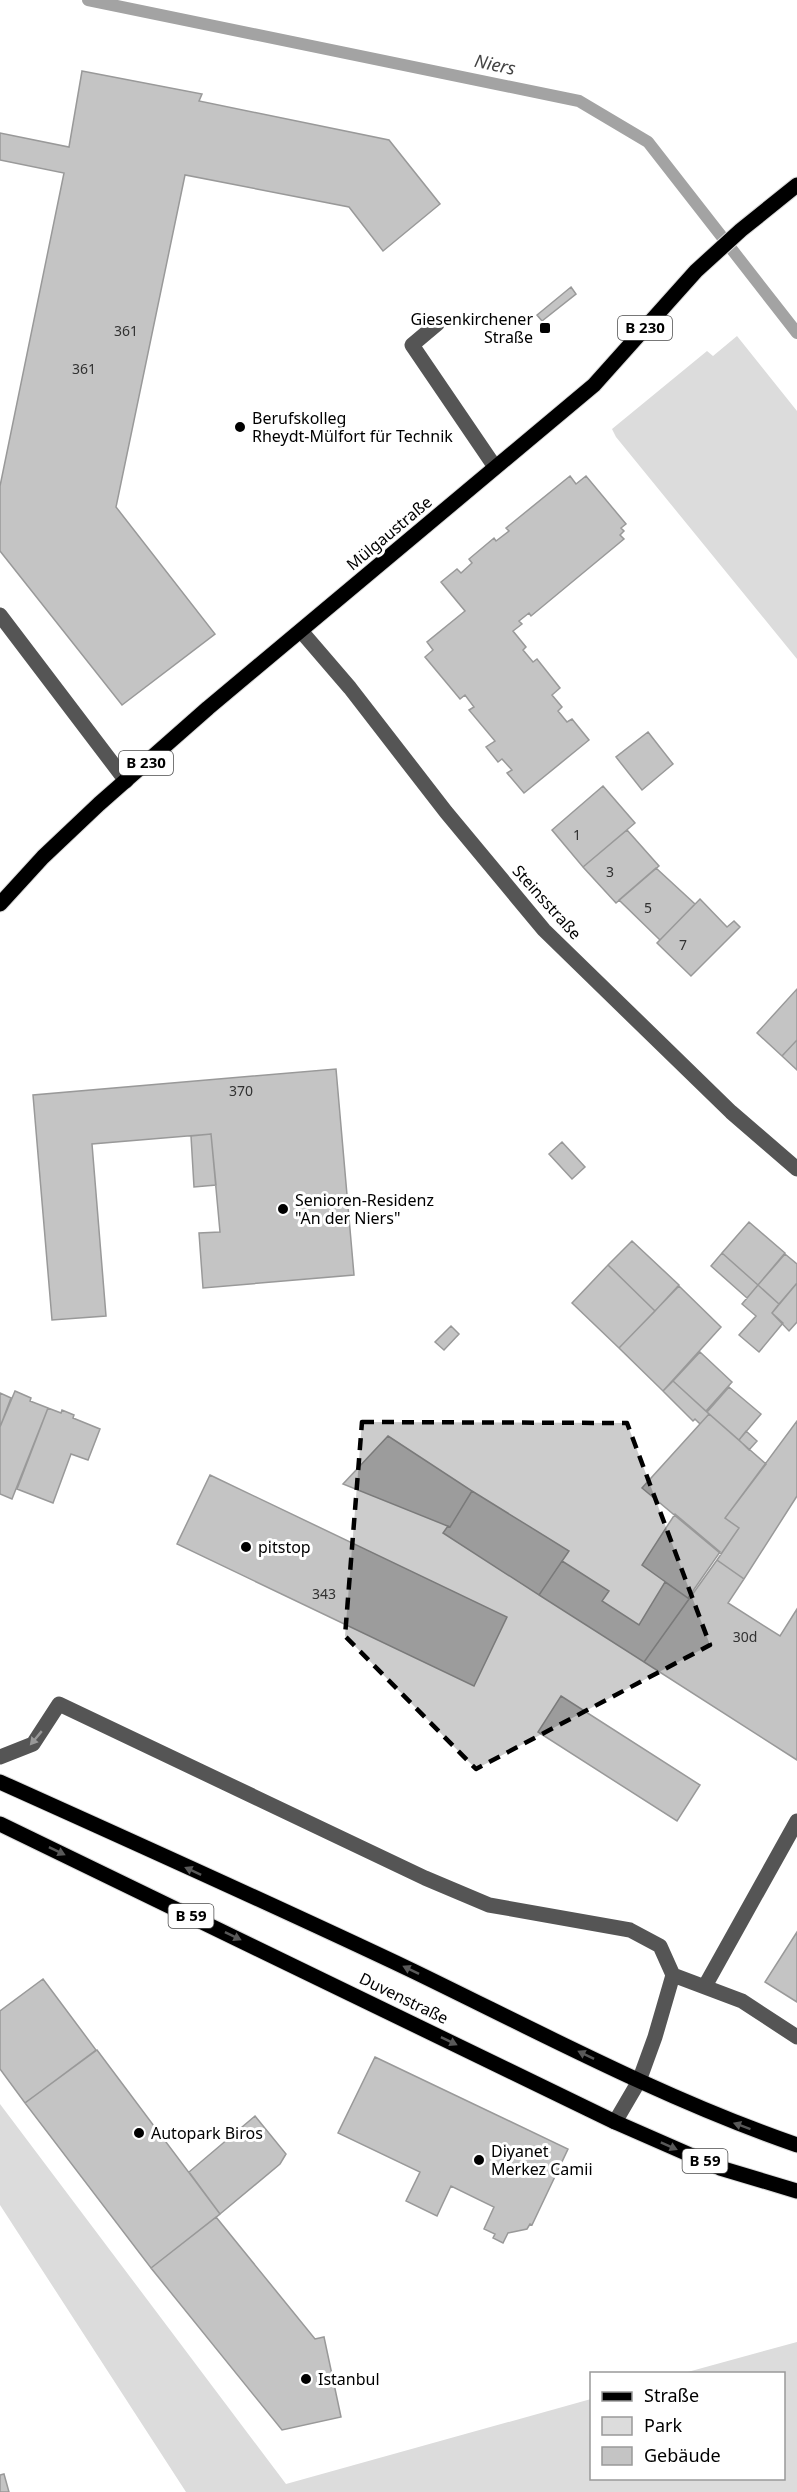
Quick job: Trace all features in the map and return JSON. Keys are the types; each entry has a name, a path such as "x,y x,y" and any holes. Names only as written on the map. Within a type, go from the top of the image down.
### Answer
{"main road":[{"name":"Mülgaustraße","path":"0,904 43,857 126,781 495,467 594,386 696,271 741,230 797,185"},
{"name":"Duvenstraße","path":"0,1782 397,1964 735,2124 797,2145"},
{"name":"Duvenstraße","path":"0,1824 615,2122 720,2168 797,2192"}],"street":[{"path":"437,324 412,345 495,467"},
{"path":"0,615 126,781"},
{"name":"Steinsstraße","path":"301,632 350,688 446,812 544,930 731,1112 797,1169"},
{"path":"0,1757 33,1744 59,1704 425,1878 489,1905 630,1930 660,1946 673,1975 655,2037 639,2080 615,2122"},
{"path":"705,1986 797,1821"},
{"path":"673,1975 742,2001 797,2037"}],"highlighted area":[{"path":"362,1422 627,1423 710,1645 476,1769 345,1636"}],"green space":[{"path":"737,336 797,411 797,659 616,437 612,429 707,351 713,356"},
{"path":"0,2104 286,2484 590,2399 590,2480 785,2480 785,2372 688,2372 797,2342 797,2492 186,2492 0,2205"}],"building":[{"path":"82,71 202,94 199,101 389,140 440,204 383,251 349,207 185,175 116,507 215,634 122,705 0,551 0,486 64,173 0,160 0,133 69,147"},
{"path":"571,287 576,294 542,321 537,315"},
{"path":"570,476 576,484 586,476 626,524 621,528 624,531 620,535 624,539 531,616 529,613 519,621 522,624 513,631 526,647 523,650 533,662 537,659 560,688 552,695 562,707 558,711 567,722 572,719 589,740 524,793 507,773 512,770 502,759 498,762 486,747 495,741 469,710 474,707 465,695 460,699 425,657 433,650 427,642 465,611 441,582 457,569 461,573 472,563 469,559 494,538 496,541 509,531 506,528"},
{"path":"648,732 673,764 642,790 616,757"},
{"path":"603,786 635,823 583,867 552,830"},
{"path":"627,830 659,866 616,903 583,867"},
{"path":"656,868 695,904 660,940 619,900"},
{"path":"700,899 727,927 734,921 740,927 691,976 657,943"},
{"path":"797,989 797,1040 782,1056 757,1033"},
{"path":"797,1040 797,1070 782,1056"},
{"name":"Senioren-Residenz \"An der Niers\"","path":"336,1069 354,1275 203,1288 199,1233 220,1232 211,1134 92,1144 106,1316 52,1320 33,1095"},
{"path":"211,1134 216,1185 194,1187 191,1136"},
{"path":"562,1142 585,1167 572,1179 549,1154"},
{"path":"749,1222 785,1253 758,1285 722,1253"},
{"path":"632,1241 679,1285 655,1311 608,1265"},
{"path":"722,1253 758,1285 747,1298 711,1266"},
{"path":"785,1254 797,1264 797,1283 779,1304 758,1285"},
{"path":"608,1265 655,1311 619,1348 572,1303"},
{"path":"797,1283 797,1322 789,1331 772,1313"},
{"path":"758,1285 779,1304 772,1313 783,1323 759,1352 739,1335 756,1316 742,1304"},
{"path":"679,1286 721,1327 663,1391 619,1348"},
{"path":"451,1326 459,1334 444,1350 435,1342"},
{"path":"700,1352 732,1382 706,1411 673,1381"},
{"path":"673,1381 709,1414 700,1424 695,1419 693,1421 663,1391"},
{"path":"729,1387 761,1414 739,1440 707,1412"},
{"path":"15,1391 31,1398 30,1401 48,1408 12,1499 0,1494 0,1427"},
{"path":"0,1393 11,1398 0,1427"},
{"path":"48,1408 61,1413 62,1410 74,1415 73,1418 100,1429 88,1460 71,1454 53,1503 17,1489"},
{"path":"709,1414 766,1464 725,1518 739,1528 721,1554 642,1488"},
{"path":"797,1421 797,1496 744,1579 717,1560 739,1528 725,1518"},
{"path":"746,1431 757,1441 749,1450 739,1440"},
{"path":"388,1436 472,1491 450,1527 343,1484"},
{"path":"210,1475 507,1617 474,1686 177,1544"},
{"path":"472,1491 569,1551 539,1595 443,1533 448,1526 450,1527"},
{"path":"675,1514 720,1552 688,1598 642,1565"},
{"path":"717,1560 744,1579 728,1603 780,1636 797,1609 797,1760 644,1662"},
{"path":"562,1561 609,1591 602,1601 639,1625 665,1582 689,1599 644,1662 539,1595"},
{"path":"561,1696 700,1785 677,1821 538,1732"},
{"path":"797,1932 797,2002 765,1982"},
{"path":"43,1979 96,2050 25,2103 0,2069 0,2011"},
{"path":"97,2050 220,2214 151,2268 25,2103"},
{"name":"Diyanet Merkez Camii","path":"375,2057 568,2149 532,2225 530,2224 527,2229 508,2233 503,2243 493,2238 495,2234 484,2229 494,2207 451,2186 437,2216 406,2201 420,2172 338,2133"},
{"path":"255,2116 286,2154 280,2164 220,2214 189,2172"},
{"path":"216,2217 315,2339 324,2337 341,2417 282,2430 151,2268"},
{"path":"4,2474 9,2492 0,2492 0,2475"}],"waterway":[{"name":"Niers","path":"88,0 579,101 648,142 797,333"}],"place":[{"name":"Giesenkirchener Straße","path":"545,328"},
{"name":"Berufskolleg Rheydt-Mülfort für Technik","path":"240,427"},
{"name":"Senioren-Residenz \"An der Niers\"","path":"283,1209"},
{"name":"pitstop","path":"246,1547"},
{"name":"Autopark Biros","path":"139,2133"},
{"name":"Diyanet Merkez Camii","path":"479,2160"},
{"name":"Istanbul","path":"306,2379"}]}
